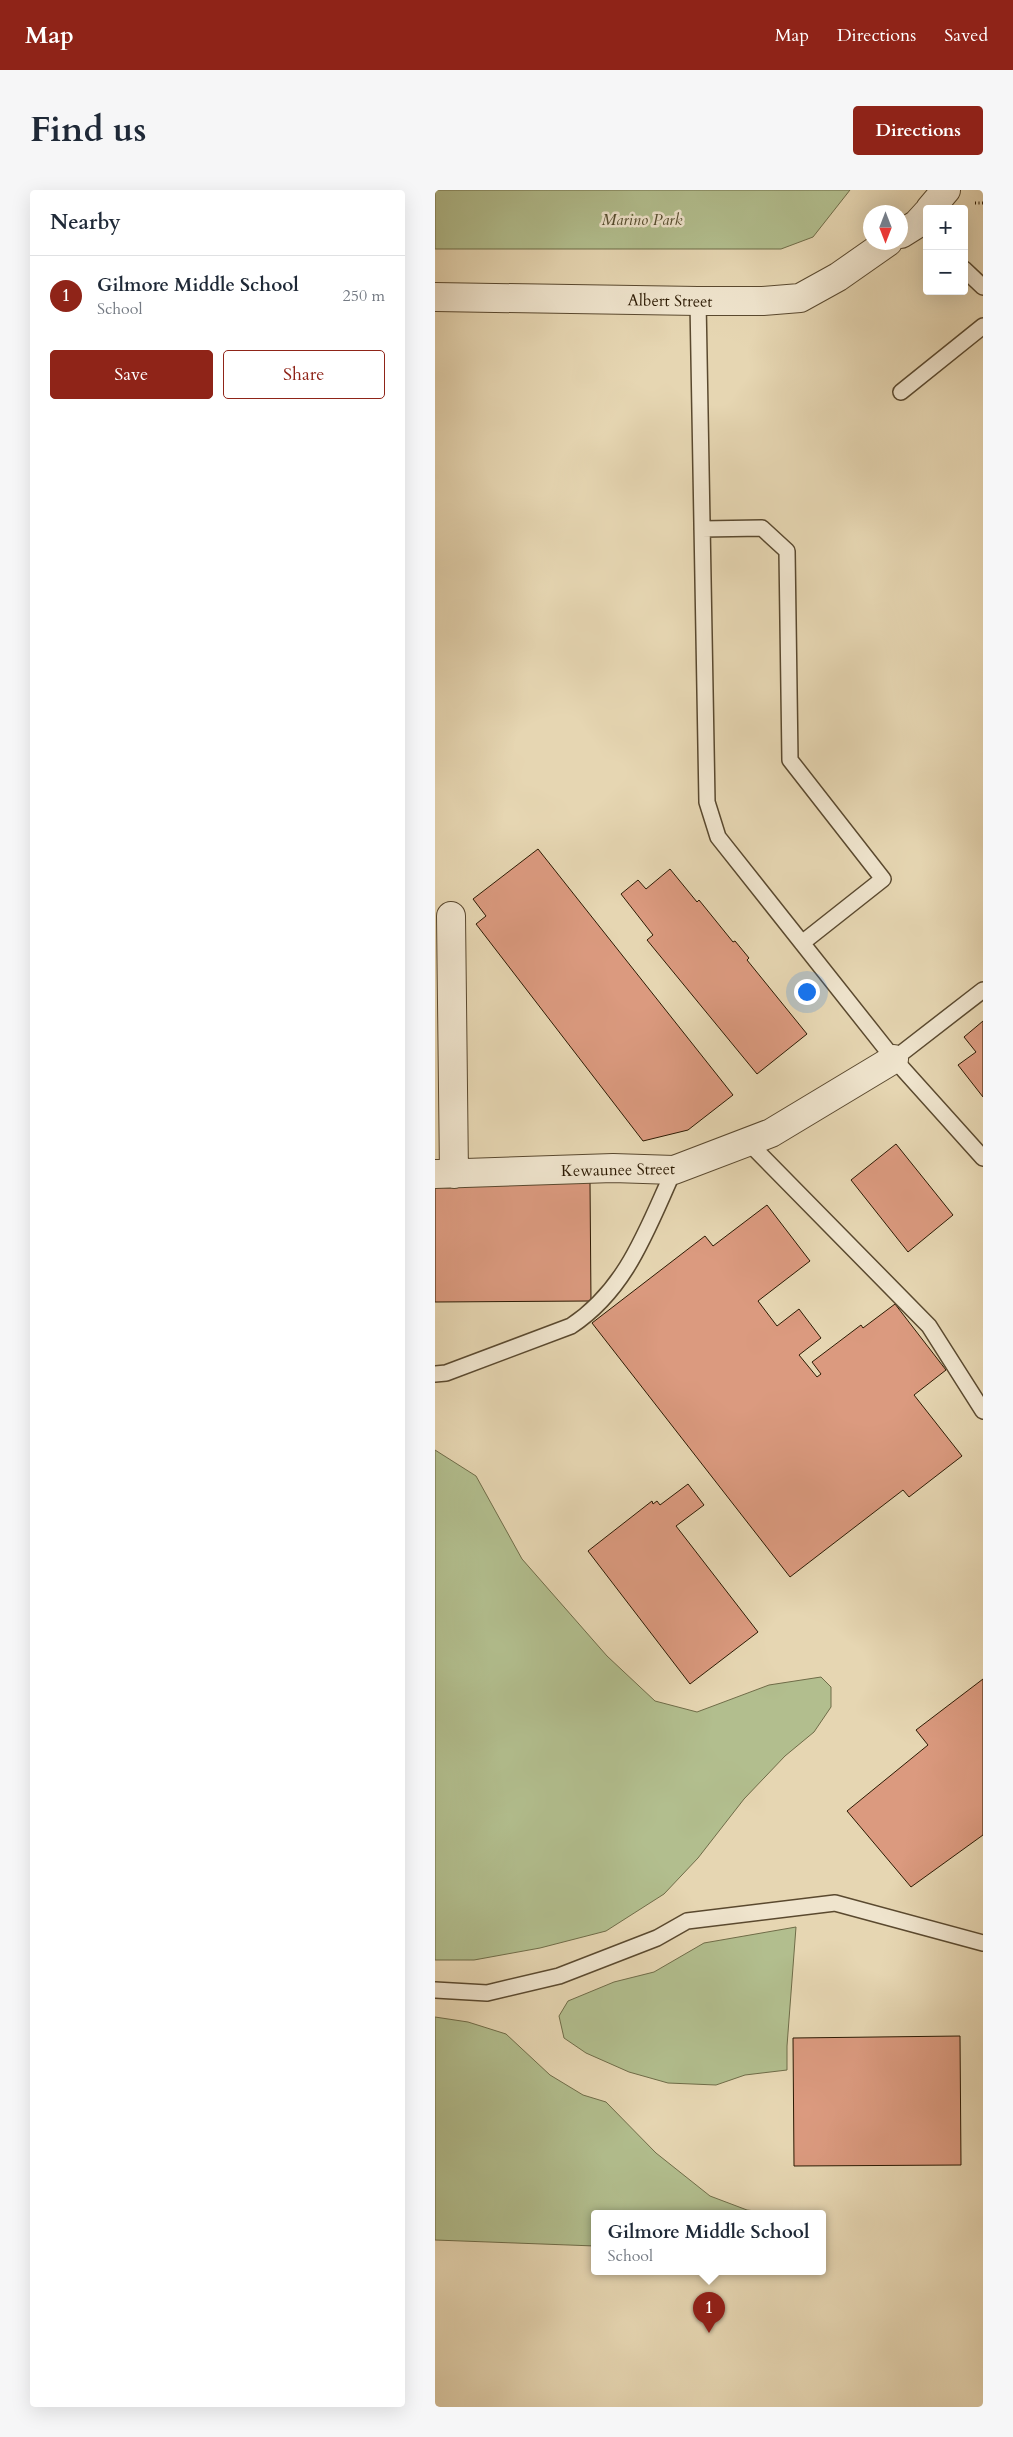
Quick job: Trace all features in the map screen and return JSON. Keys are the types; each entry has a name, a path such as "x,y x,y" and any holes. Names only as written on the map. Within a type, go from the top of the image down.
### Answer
{"street":[{"path":"920,223 946,190"},
{"name":"Albert Street","path":"435,297 698,301 763,301 800,298 838,278 877,250"},
{"path":"445,1174 451,916"},
{"name":"Kewaunee Street","path":"445,1174 613,1168 674,1170 771,1133 894,1059"}],"lane":[{"path":"968,273 983,287"},
{"path":"698,301 707,802 718,838 894,1059 983,1158"},
{"path":"901,392 983,326"},
{"path":"702,529 762,528 787,551 790,760 883,879 802,943"},
{"path":"894,1059 983,990"},
{"path":"748,1142 929,1326 983,1411"},
{"path":"435,1374 447,1373 571,1326 587,1315 616,1286 639,1245 674,1170"},
{"path":"435,1990 487,1993 559,1976 657,1938 687,1921 835,1903 983,1944"}],"green space":[{"name":"Marino Park","path":"435,190 850,190 813,237 781,249 435,249"},
{"path":"435,1450 476,1476 522,1559 607,1656 655,1701 697,1712 769,1685 821,1677 831,1687 831,1707 814,1732 785,1756 744,1799 698,1858 664,1894 606,1931 540,1948 474,1960 435,1960"},
{"path":"796,1927 787,2046 787,2070 745,2075 716,2085 668,2083 629,2072 586,2053 564,2038 559,2016 568,2001 614,1982 654,1972 704,1943"},
{"path":"435,2017 468,2022 506,2034 550,2075 583,2095 606,2102 656,2153 710,2196 747,2210 591,2210 591,2246 435,2240"}],"building":[{"path":"538,849 733,1095 688,1130 643,1141 476,924 486,916 473,899"},
{"path":"670,869 697,902 699,900 733,942 735,941 749,958 747,960 807,1034 757,1074 647,940 653,935 621,894 638,880 646,889"},
{"path":"983,1021 983,1097 958,1065 976,1052 964,1037"},
{"path":"896,1144 953,1215 908,1252 851,1180"},
{"path":"590,1182 591,1301 435,1302 435,1184"},
{"path":"767,1205 810,1261 758,1301 777,1326 799,1309 821,1338 799,1355 817,1377 821,1374 812,1362 861,1325 863,1328 895,1304 946,1370 914,1395 962,1456 909,1497 903,1490 790,1577 592,1323 705,1236 713,1246"},
{"path":"688,1484 704,1505 676,1526 758,1632 690,1684 588,1551 652,1501 653,1504 657,1501 660,1505"},
{"path":"983,1679 983,1835 911,1887 847,1811 928,1745 916,1730"},
{"path":"960,2036 961,2165 794,2166 793,2038"}],"place":[{"name":"Gilmore Middle School","path":"709,2333"}]}
